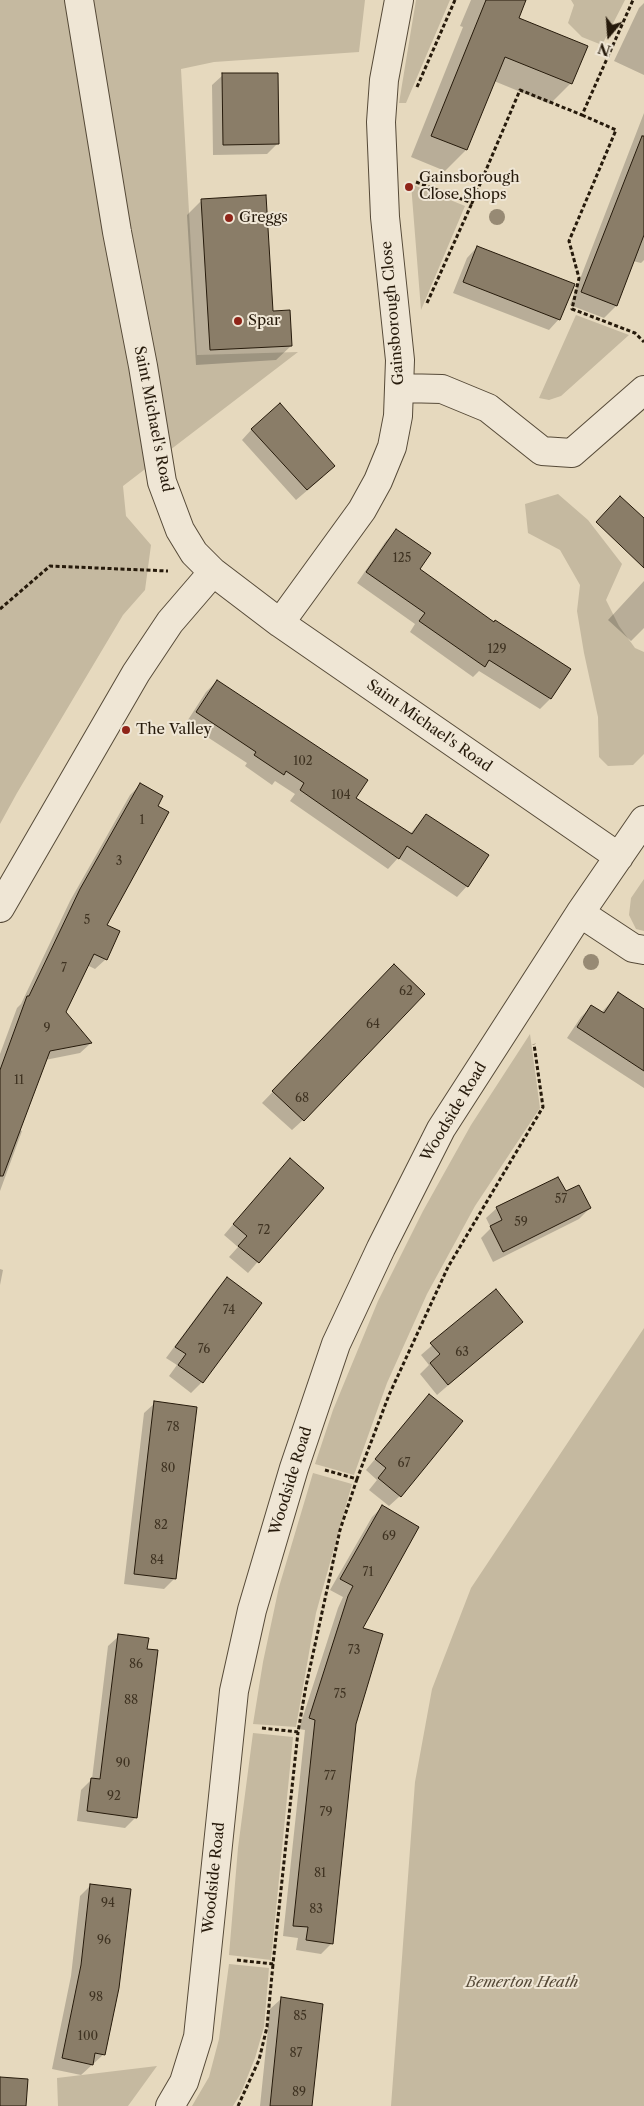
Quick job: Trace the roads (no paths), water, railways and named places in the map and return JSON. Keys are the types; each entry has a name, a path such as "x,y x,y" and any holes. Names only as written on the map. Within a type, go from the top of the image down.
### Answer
{"street":[{"name":"Saint Michael's Road","path":"79,0 117,232 143,366 162,482 180,530 194,554 212,572 280,623 619,857"},
{"name":"Gainsborough Close","path":"280,623 362,510 378,481 392,447 398,416 401,388 400,360 385,217 380,122 384,80 399,0"},
{"path":"401,388 442,389 488,408 542,451 572,453 644,390"},
{"path":"0,908 136,673 170,622 212,572"},
{"name":"Woodside Road","path":"170,2106 184,2082 198,2037 234,1691 252,1610 296,1462 336,1344 380,1248 441,1129 580,913 644,820"},
{"path":"580,913 633,948 644,950"}],"place":[{"name":"Gainsborough Close Shops","path":"409,187"},
{"name":"Greggs","path":"229,218"},
{"name":"Spar","path":"238,321"},
{"name":"The Valley","path":"126,730"}],"park label":[{"name":"Bemerton Heath","path":"522,1983"}]}
